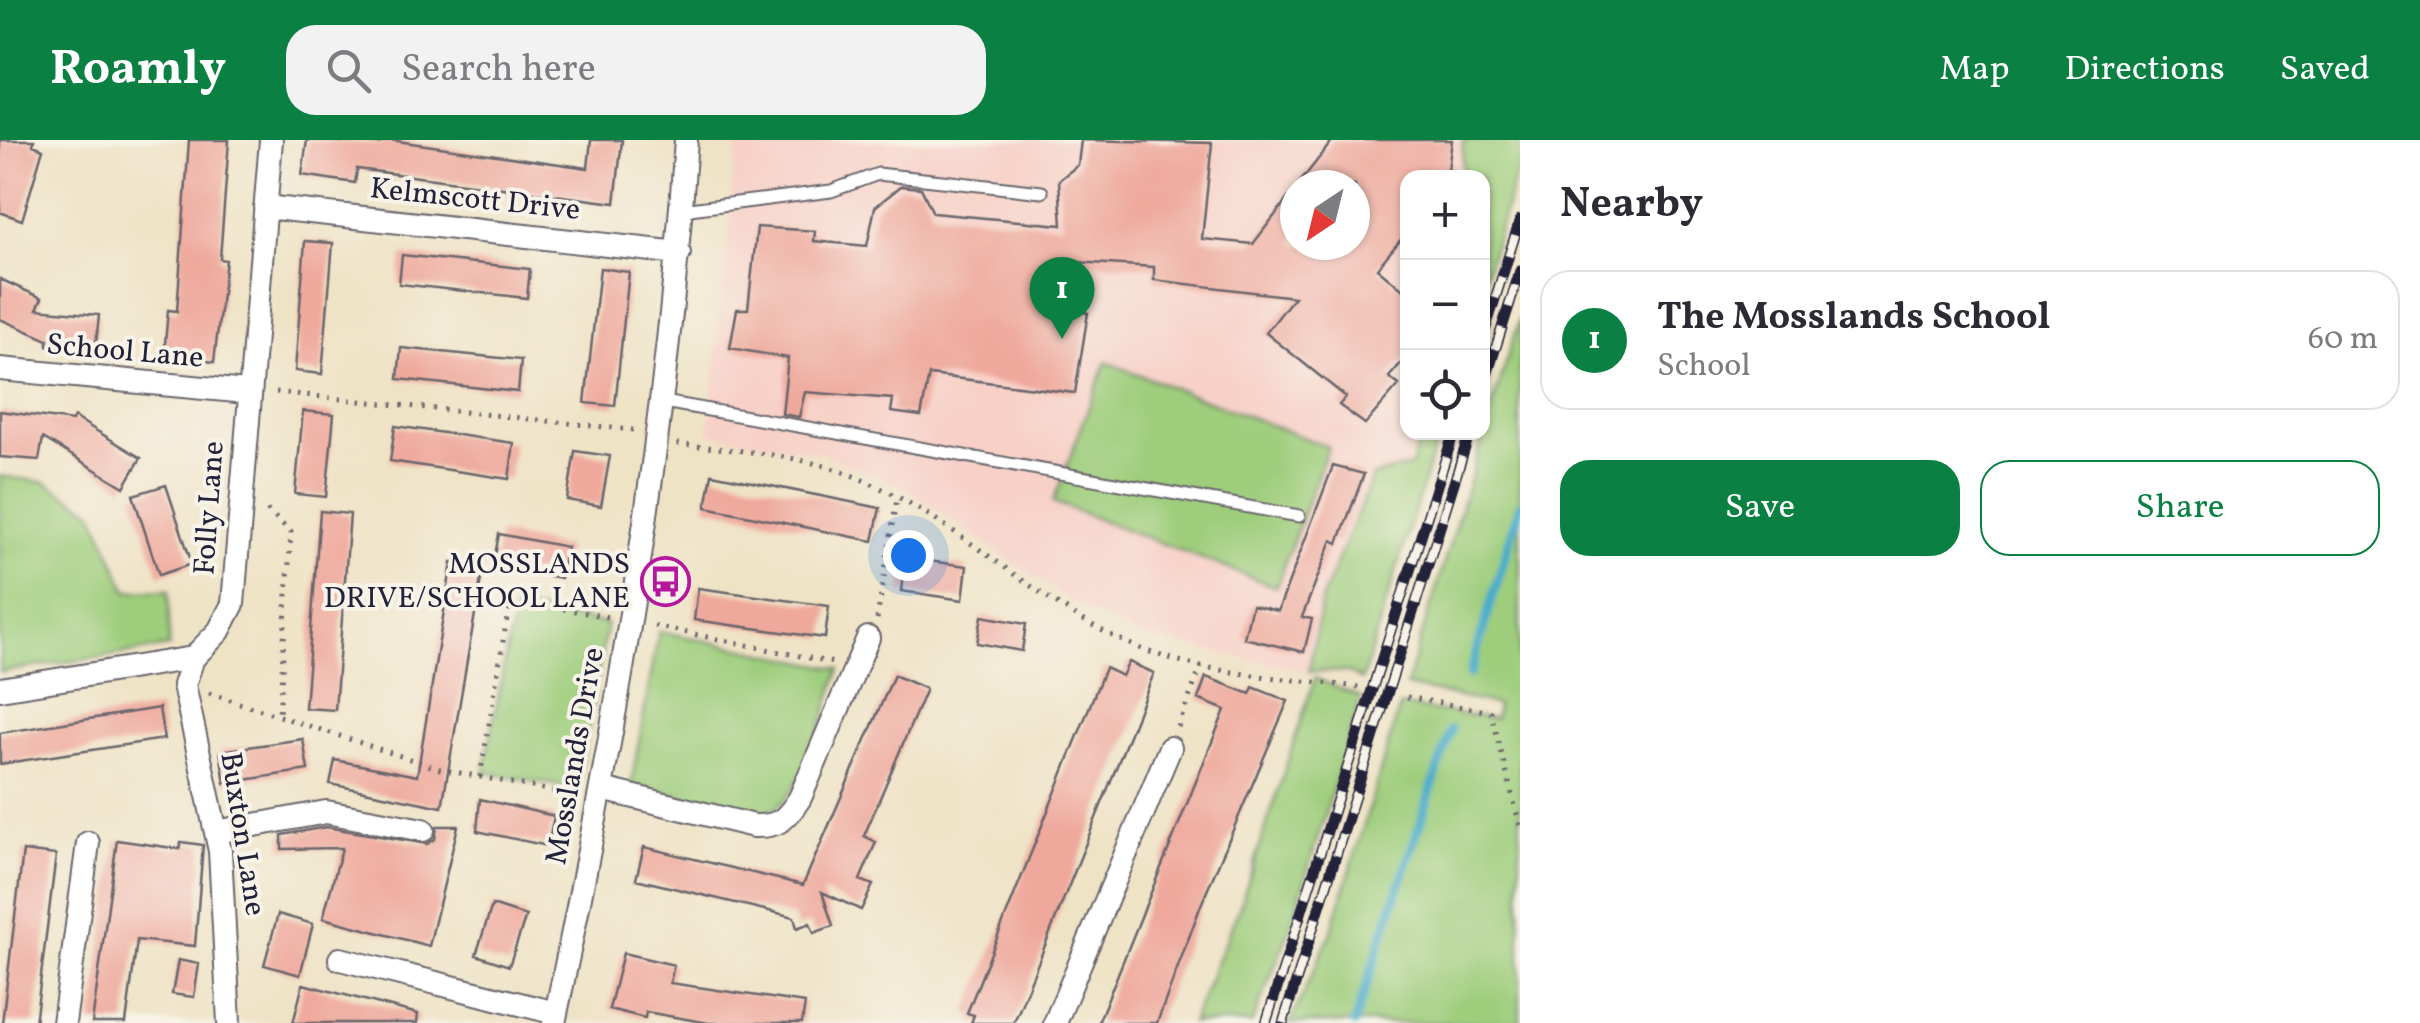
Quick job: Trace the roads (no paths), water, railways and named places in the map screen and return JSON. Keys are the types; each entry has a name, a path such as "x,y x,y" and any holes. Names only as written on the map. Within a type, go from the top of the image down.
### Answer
{"street":[{"name":"Folly Lane","path":"193,658 218,632 233,604 247,392 271,140"},
{"name":"Mosslands Drive","path":"555,1018 601,795 660,438 686,140"},
{"name":"Kelmscott Drive","path":"266,206 679,253"},
{"name":"School Lane","path":"0,369 247,392"},
{"path":"601,795 754,826 773,826 786,820 800,798 868,638"},
{"path":"0,689 193,658"},
{"name":"Buxton Lane","path":"193,658 184,685 216,832 227,927 229,1023"},
{"path":"1055,1023 1170,748"},
{"path":"216,832 326,812 423,830"},
{"path":"64,1023 88,844"},
{"path":"340,959 555,1018"}],"lane":[{"path":"682,210 831,192 878,174 1042,192"},
{"path":"664,402 1299,516"}],"waterway":[{"path":"1470,674 1520,505"},
{"path":"1354,1023 1451,730"}],"railway":[{"path":"1490,315 1520,220"},
{"path":"1490,366 1520,271"},
{"path":"1266,1023 1451,440"},
{"path":"1283,1023 1467,440"}],"place":[{"name":"The Mosslands School","path":"1062,339"},
{"name":"MOSSLANDS DRIVE/SCHOOL LANE","path":"665,582"}]}
